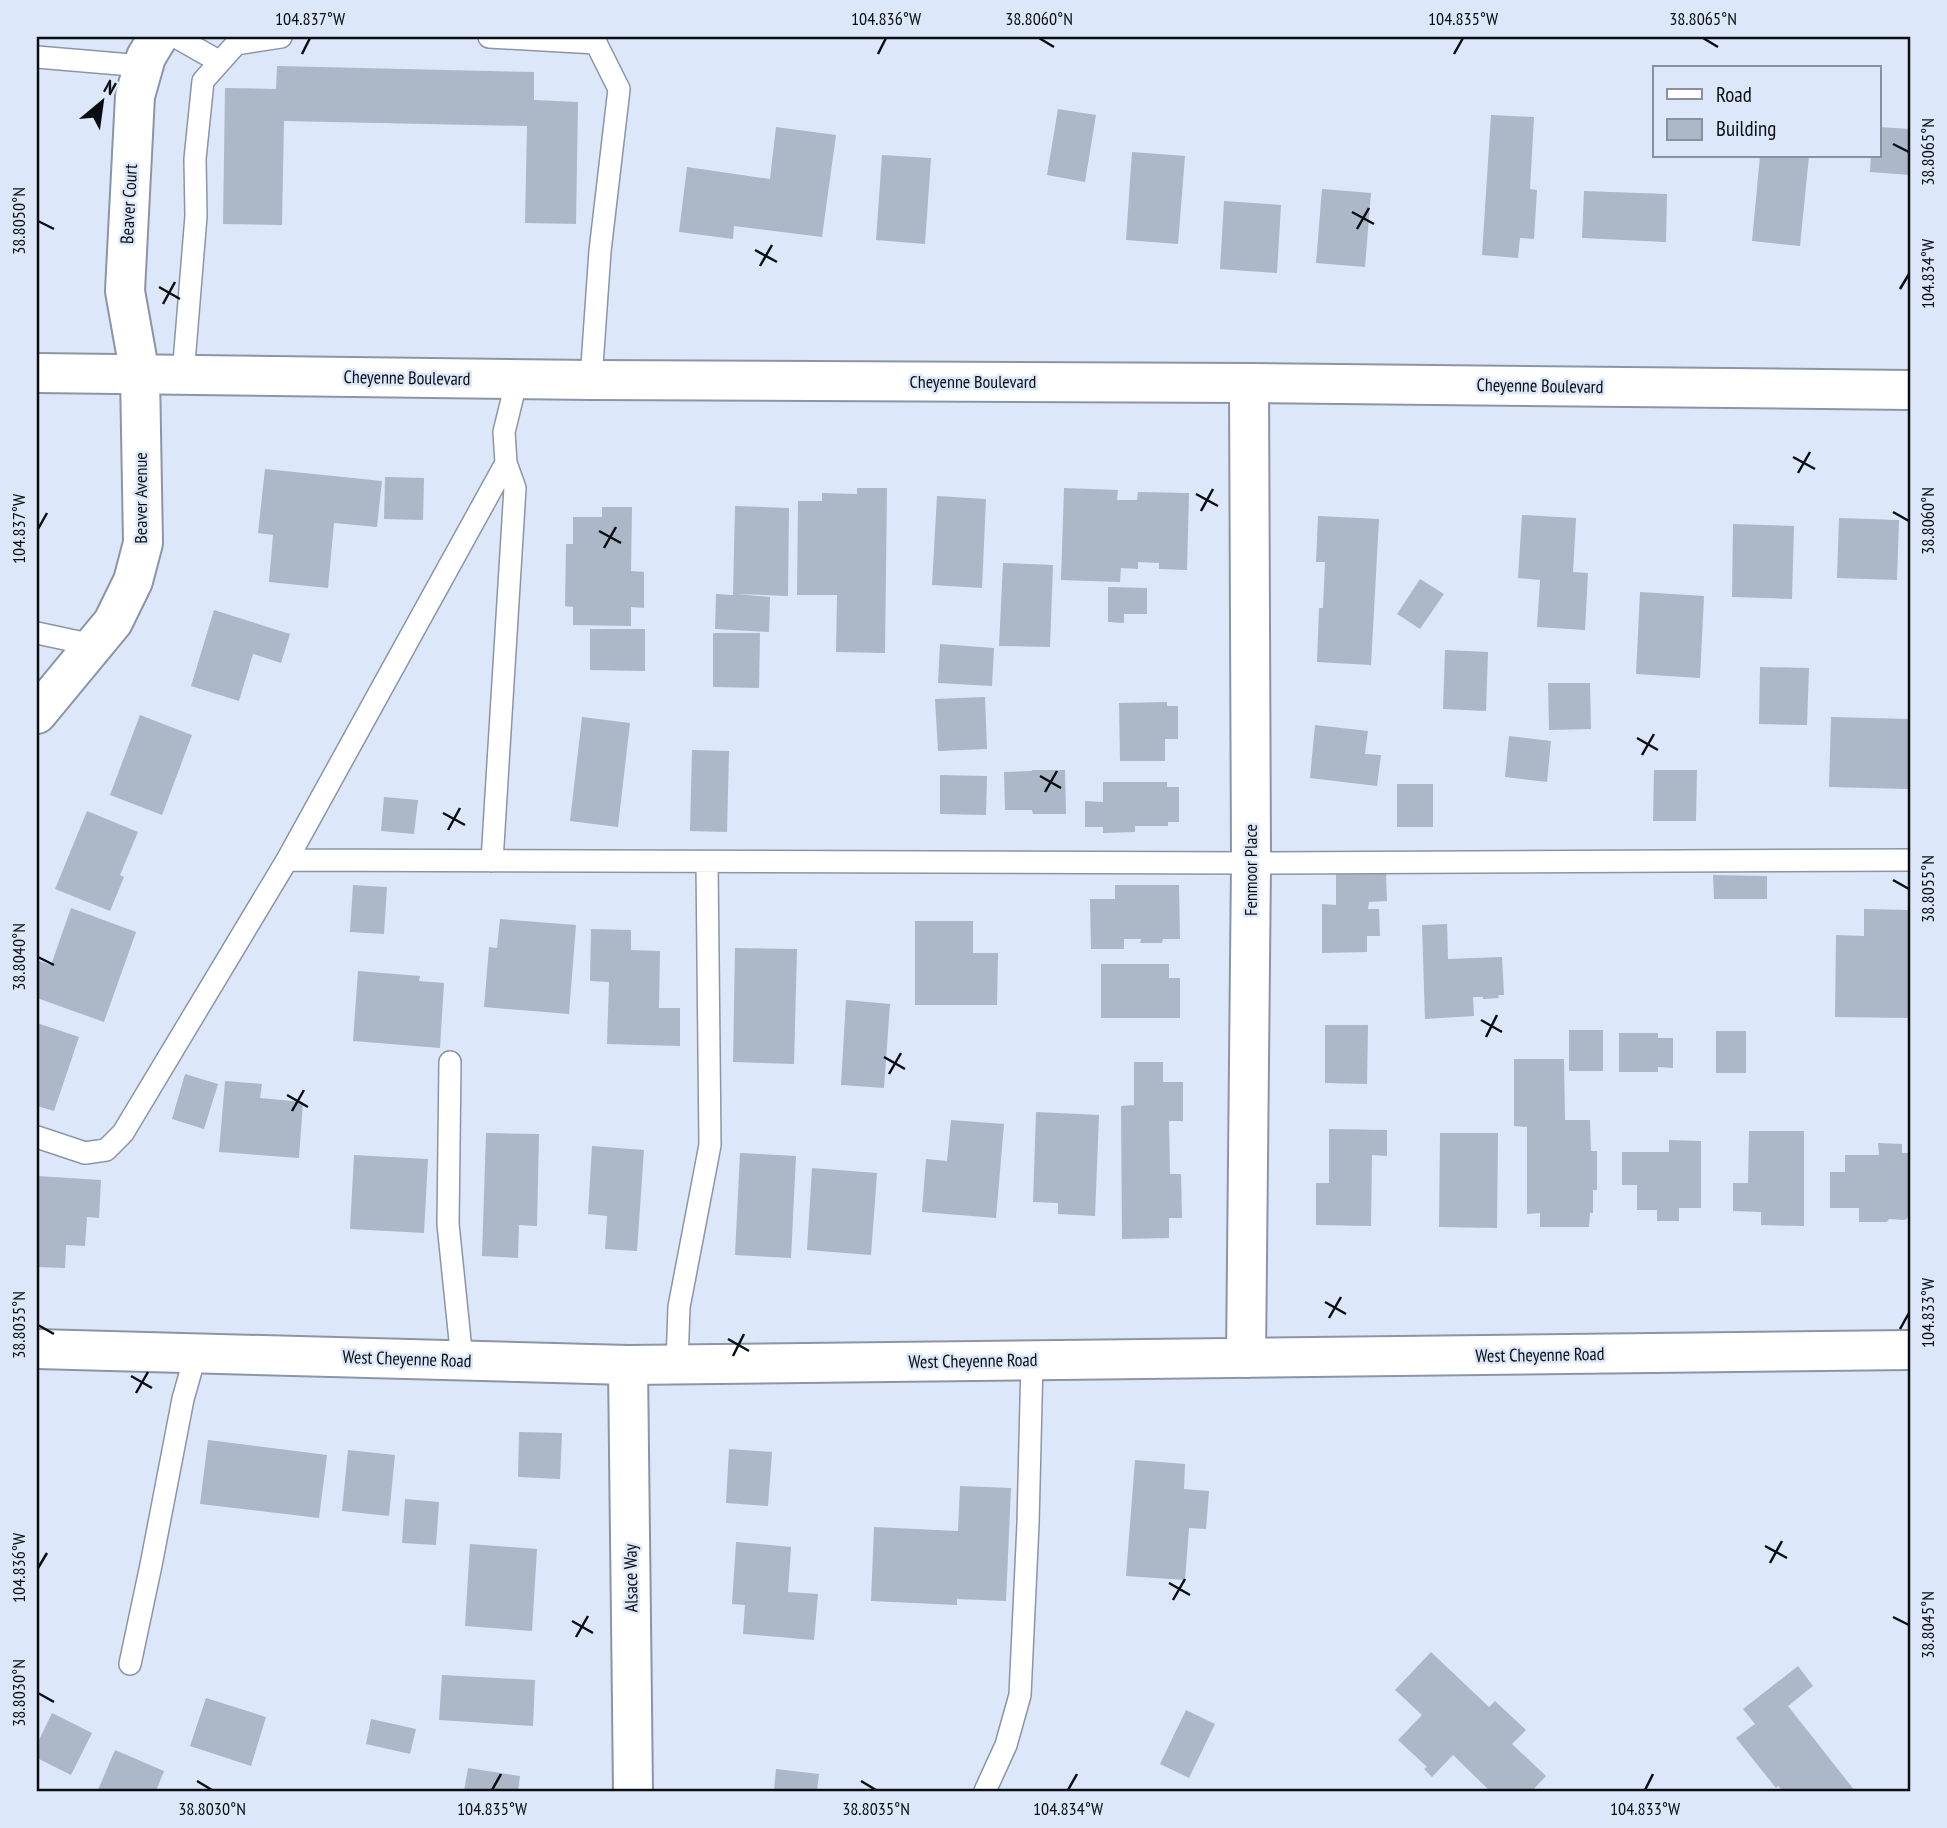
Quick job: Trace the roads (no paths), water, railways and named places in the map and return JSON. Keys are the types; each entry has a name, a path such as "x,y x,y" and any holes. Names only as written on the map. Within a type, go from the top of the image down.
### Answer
{"main road":[{"name":"Beaver Court","path":"140,375 125,291 135,96 151,52"},
{"name":"Cheyenne Boulevard","path":"37,373 1910,390"},
{"name":"Beaver Avenue","path":"37,714 113,622 133,581 143,543 140,375"},
{"name":"Fenmoor Place","path":"1246,1358 1251,863 1249,383"},
{"name":"West Cheyenne Road","path":"37,1349 628,1365 1910,1350"},
{"name":"Alsace Way","path":"628,1365 633,1791"}],"lane":[{"path":"176,37 220,62"},
{"path":"183,375 196,216 195,159 203,81 236,44 281,37"},
{"path":"489,37 596,43 620,89 600,251 591,380"},
{"path":"37,57 151,52"},
{"path":"492,861 515,488 506,463 504,432 517,379"},
{"path":"37,1137 85,1153 106,1150 123,1133 287,860 506,463"},
{"path":"37,633 93,645"},
{"path":"287,860 1251,863 1910,860"},
{"path":"677,1364 679,1307 710,1145 707,862"},
{"path":"450,1062 448,1224 462,1360"},
{"path":"130,1664 183,1399 196,1353"},
{"path":"985,1791 1006,1745 1020,1695 1032,1360"}]}
